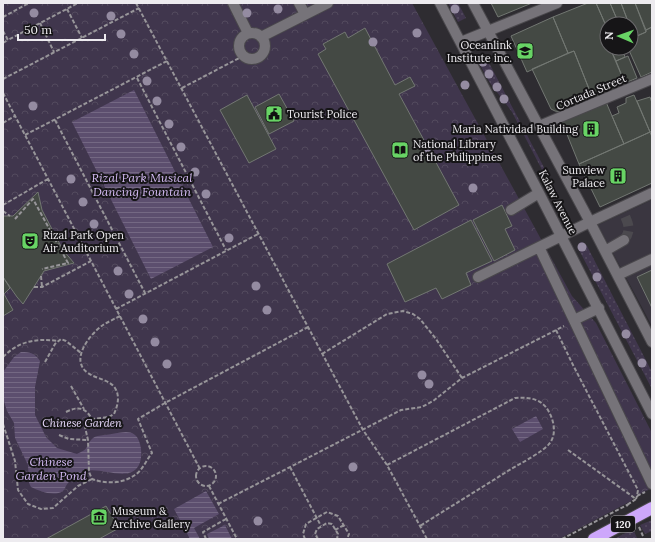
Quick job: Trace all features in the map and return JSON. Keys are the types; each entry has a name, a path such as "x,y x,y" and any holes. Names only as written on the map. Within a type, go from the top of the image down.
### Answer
{"highway":[{"name":"120","path":"594,539 636,522 652,508"}],"street":[{"path":"233,3 248,33"},
{"path":"299,3 305,14"},
{"path":"261,37 328,3"},
{"name":"Kalaw Avenue","path":"440,3 562,236 652,414"},
{"name":"Kalaw Avenue","path":"473,3 618,275 652,342"},
{"path":"461,42 556,3"},
{"path":"248,33 255,33 261,37 265,46 262,56 252,60 243,56 239,50 239,43 242,37 248,33"},
{"name":"Cortada Street","path":"539,126 652,79"},
{"path":"511,210 539,193"},
{"path":"478,277 590,222 623,212 652,193"},
{"path":"605,251 624,240"},
{"path":"539,247 652,484"},
{"path":"618,275 652,259"},
{"path":"574,320 599,308"}],"path":[{"path":"3,17 29,3"},
{"path":"3,43 78,3"},
{"path":"136,3 322,354 364,430 387,465 427,539"},
{"path":"3,79 139,8"},
{"path":"67,9 82,38"},
{"path":"40,23 54,52"},
{"path":"3,31 8,40"},
{"path":"182,88 243,56"},
{"path":"25,135 137,78 167,61"},
{"path":"137,78 226,250"},
{"path":"3,93 200,469"},
{"path":"3,123 15,116"},
{"path":"55,120 145,293"},
{"path":"3,205 48,179"},
{"path":"15,219 32,199 68,264 42,269"},
{"path":"3,211 10,216"},
{"path":"116,309 258,234"},
{"path":"34,287 42,287 91,261"},
{"path":"41,276 42,287"},
{"path":"322,354 388,314 403,312 413,314 420,319 436,339 462,378"},
{"path":"120,316 103,325 94,334 82,353 80,362 88,373 108,382 114,387 119,399 114,414 109,417 92,419 85,427 88,440 89,472 92,478 99,481 118,482 136,475 152,453 138,419 165,403 308,327"},
{"path":"218,504 401,410 422,407 433,401 462,378 574,320"},
{"path":"556,330 638,490 636,499 627,505 562,539"},
{"path":"3,356 12,348 29,341 58,341 61,339 82,353"},
{"path":"45,362 58,341"},
{"path":"70,386 92,419"},
{"path":"387,465 515,398 529,397 541,402 549,411 554,422 554,434 549,444 420,526"},
{"path":"66,412 75,409 85,410"},
{"path":"3,424 15,461 18,490 28,504 41,509 53,508 78,486 92,478"},
{"path":"59,435 69,439 88,440"},
{"path":"568,450 636,499"},
{"path":"208,467 215,472 216,481 209,486 203,486 197,480 197,474 200,469 208,467"},
{"path":"290,467 321,526"},
{"path":"209,486 237,539"},
{"path":"627,505 642,536"},
{"path":"305,539 303,534 306,524 327,512 338,516 349,534 347,539"},
{"path":"206,539 203,532 226,519"},
{"path":"318,539 315,534 317,529 327,523 332,524 338,534 337,539"},
{"path":"335,530 344,525"}],"shaded area":[{"path":"652,200 652,326 598,225"}],"green space":[{"name":"Chinese Garden","path":"3,3 412,3 572,296 596,323 652,433 652,488 634,497 631,501 559,539 3,539"},
{"path":"448,3 458,3 466,18 458,22"},
{"path":"487,59 557,192 554,193 512,112 490,83 479,63"},
{"path":"582,242 587,246 652,372 652,389 579,250 579,243"},
{"path":"652,520 652,531 645,534 640,525"},
{"path":"633,529 637,538 636,539 614,539"}],"water":[{"name":"Rizal Park Musical Dancing Fountain","path":"134,90 213,247 151,279 72,122"},
{"name":"Chinese Garden Pond","path":"21,352 32,354 40,361 35,387 35,415 46,437 57,448 77,454 85,450 90,441 96,436 126,432 134,434 138,438 141,447 141,460 139,466 132,472 120,474 91,470 85,471 73,478 63,491 59,493 42,492 31,487 29,483 28,465 15,438 14,423 7,411 3,398 3,372 14,357"},
{"path":"536,416 543,429 520,442 512,429"},
{"path":"206,491 219,514 194,528 200,539 190,539 174,509"},
{"path":"225,525 232,539 209,539 207,534"}],"building":[{"path":"491,3 532,3 498,17"},
{"path":"588,3 596,3 602,16 599,16 599,56 613,56 626,86 593,99 574,51 568,53 553,17"},
{"path":"596,3 610,3 616,16 602,16"},
{"path":"610,3 621,3 626,16 616,16"},
{"path":"621,3 635,3 646,32 639,35 639,16 626,16"},
{"path":"635,3 652,3 652,27 646,30"},
{"path":"553,17 568,53 527,72 511,36"},
{"path":"652,27 652,72 641,77 632,56 639,56 639,35 646,32 646,30"},
{"name":"National Library of the Philippines","path":"365,28 395,85 410,77 415,86 399,94 459,205 414,230 318,54 326,49 323,44 345,32 348,38"},
{"path":"574,51 593,99 561,112 555,111 551,109 532,69"},
{"path":"614,56 625,56 625,57 616,61"},
{"path":"628,56 637,78 625,83 616,61"},
{"name":"Tourist Police","path":"279,94 294,121 269,134 255,107"},
{"path":"247,95 276,149 249,163 220,110"},
{"path":"634,95 650,132 624,144 612,116 619,113 617,107 626,103 626,98"},
{"path":"650,97 652,103 652,131 650,132 637,101"},
{"name":"Maria Natividad Building","path":"606,102 624,144 579,164 562,122"},
{"name":"Sunview Palace","path":"650,132 652,137 652,183 600,207 579,164"},
{"name":"Rizal Park Open Air Auditorium","path":"38,192 42,210 63,250 74,263 44,271 23,304 3,277 3,216 13,216"},
{"path":"502,205 512,226 505,229 515,250 494,261 473,220"},
{"path":"471,220 492,261 466,273 471,285 442,299 436,288 405,302 387,264"},
{"path":"652,270 652,308 637,277"},
{"path":"3,277 10,288 4,294 13,310 3,316"},
{"name":"Museum & Archive Gallery","path":"106,506 119,528 99,539 46,539"}],"tunnel":[{"path":"624,240 628,234 629,228 625,216"}],"place":[{"name":"Oceanlink Institute inc.","path":"525,51"},
{"name":"Tourist Police","path":"274,114"},
{"name":"Maria Natividad Building","path":"591,129"},
{"name":"National Library of the Philippines","path":"400,150"},
{"name":"Sunview Palace","path":"618,176"},
{"name":"Rizal Park Open Air Auditorium","path":"30,241"},
{"name":"Museum & Archive Gallery","path":"99,517"}]}
